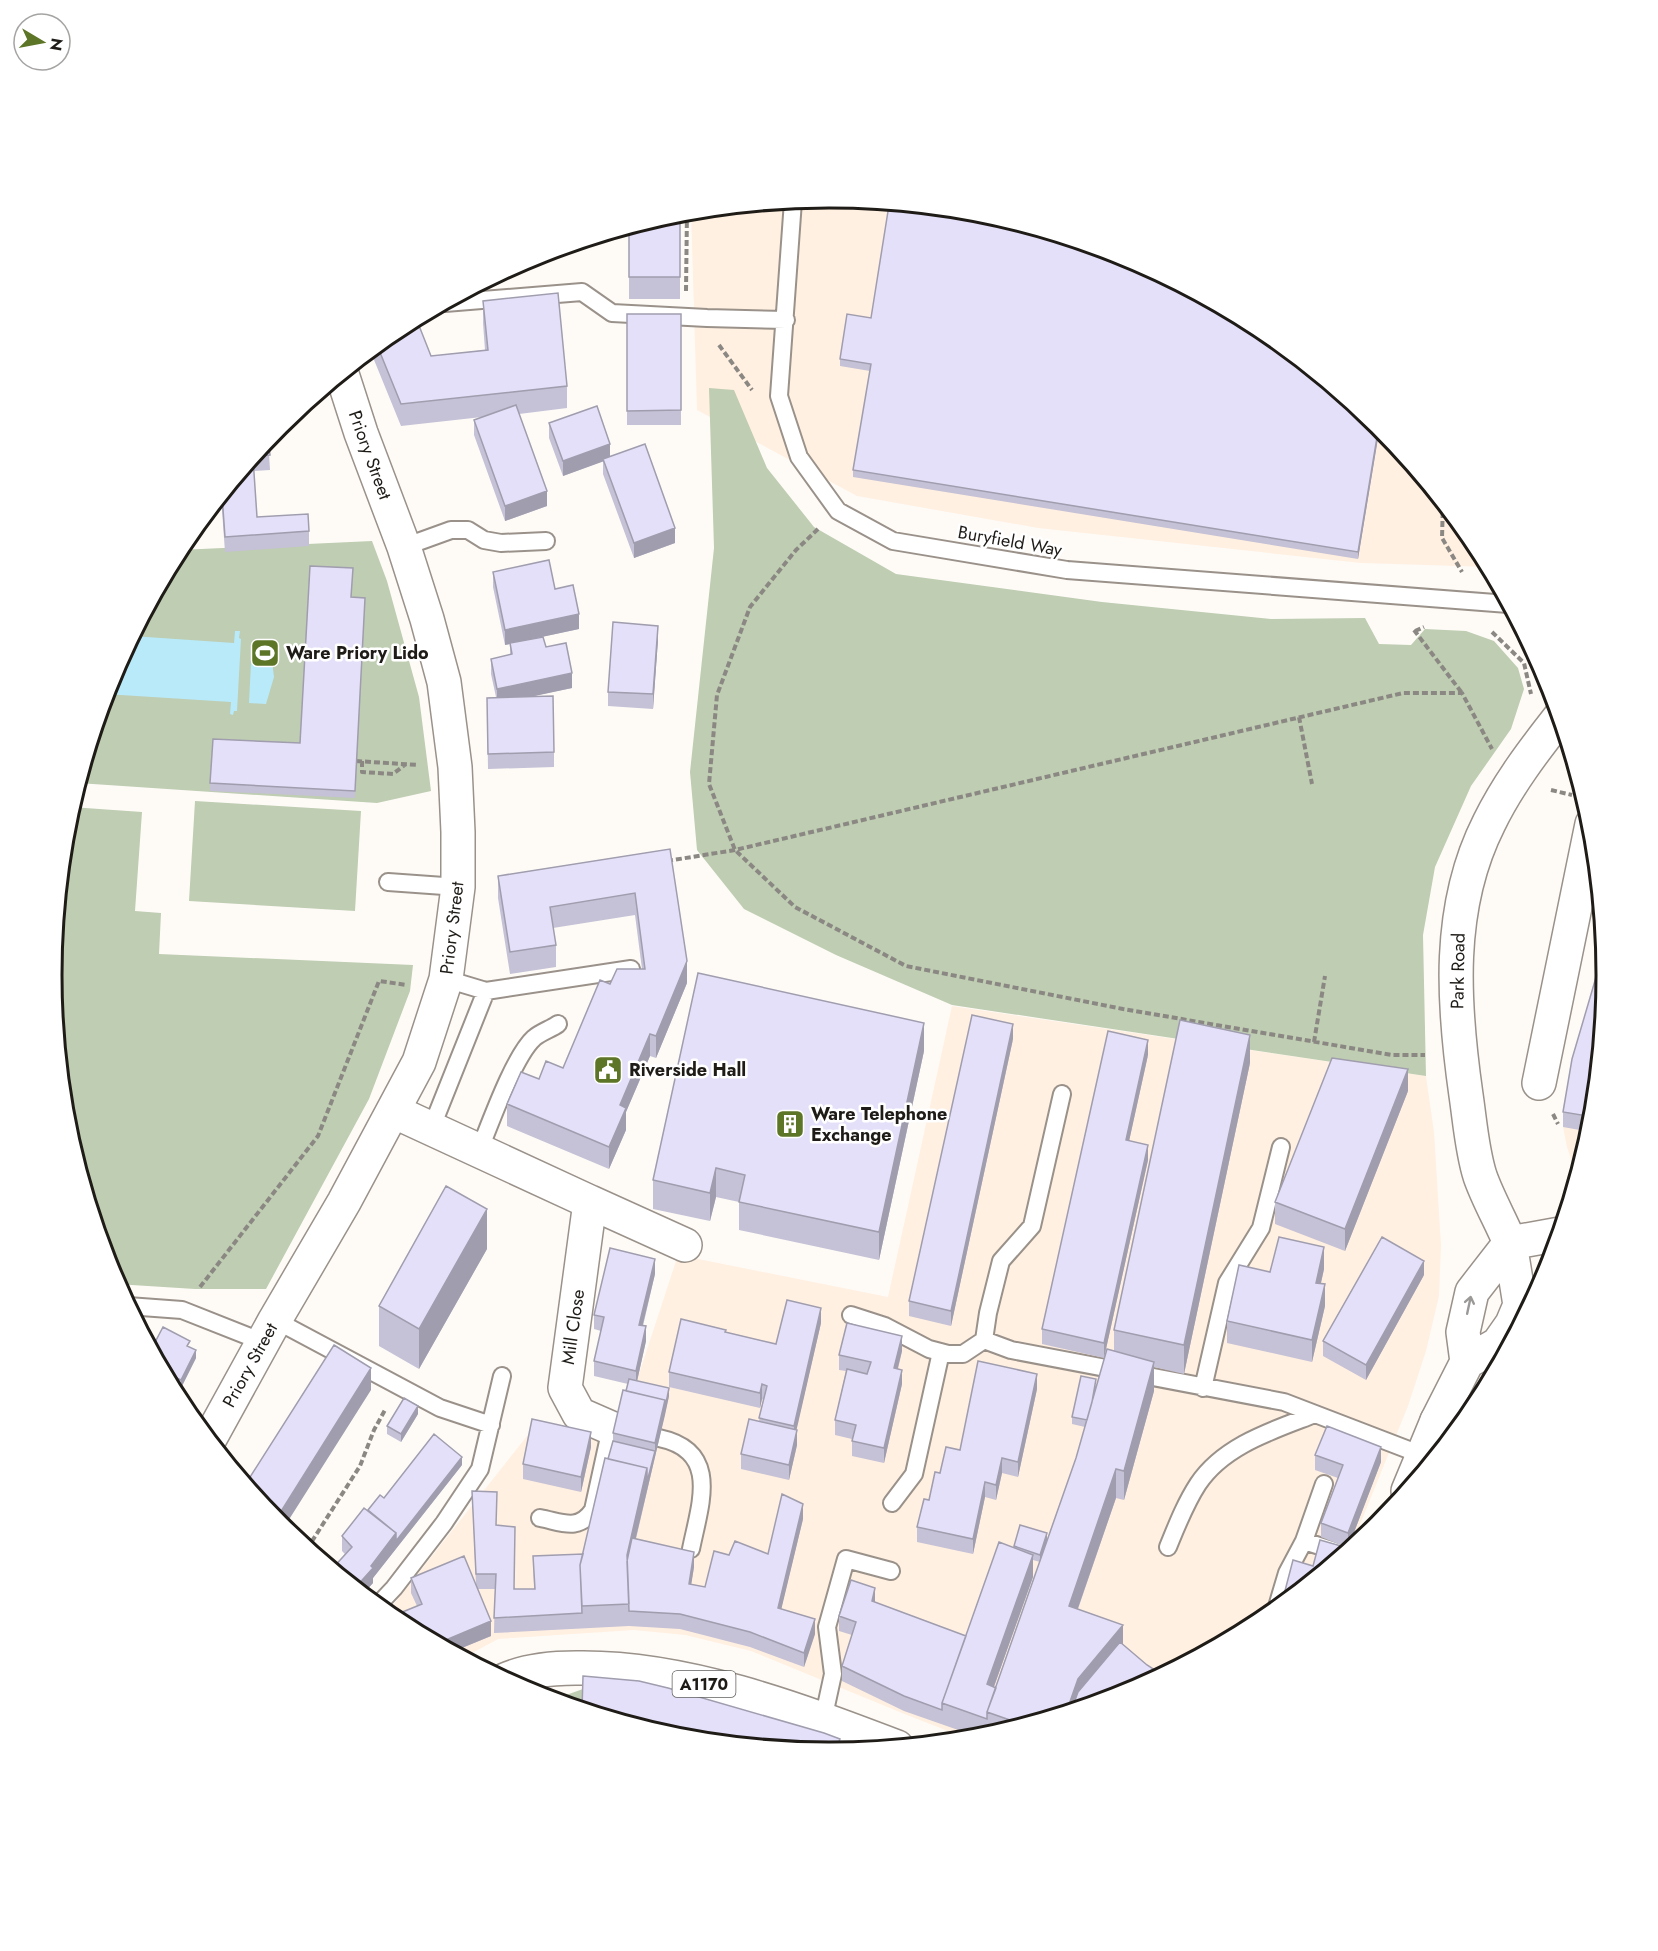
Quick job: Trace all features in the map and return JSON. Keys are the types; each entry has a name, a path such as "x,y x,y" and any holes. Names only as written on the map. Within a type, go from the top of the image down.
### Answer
{"street":[{"name":"Priory Street","path":"213,1433 344,1202 419,1062 445,985 458,887 458,832 454,767 444,682 428,619 344,381"},
{"name":"Park Road","path":"1467,1362 1498,1344 1512,1324 1520,1305 1510,1243 1480,1176 1470,1122 1461,1058 1455,973 1461,908 1468,879 1488,824 1518,772 1554,723"},
{"path":"1539,1083 1586,852"},
{"path":"393,1111 685,1245"},
{"name":"Mill Close","path":"590,1202 565,1388 579,1414 614,1429"},
{"path":"1416,1469 1422,1455 1448,1425 1467,1362 1463,1332 1472,1292 1510,1243 1551,1236"},
{"name":"A1170","path":"517,1677 549,1668 602,1667 655,1672 703,1683 823,1720 853,1742"}],"lane":[{"name":"Buryfield Way","path":"793,209 779,396 799,457 838,511 893,541 1067,570 1500,603"},
{"path":"463,302 582,292 612,313 786,320"},
{"path":"404,547 451,530 468,530 484,540 501,543 546,541"},
{"path":"388,882 458,887"},
{"path":"445,985 486,991 631,969"},
{"path":"430,1129 486,991"},
{"path":"479,1151 525,1049 535,1037 558,1024"},
{"path":"984,1341 988,1312 1001,1261 1032,1226 1062,1094"},
{"path":"1203,1388 1227,1283 1261,1228 1281,1148"},
{"path":"137,1307 182,1310 269,1331 399,1386 440,1408 491,1425"},
{"path":"851,1316 885,1326 929,1349 941,1352 963,1354 984,1341"},
{"path":"984,1341 1011,1350 1284,1402 1422,1455"},
{"path":"892,1503 914,1474 941,1352"},
{"path":"383,1599 444,1523 480,1469 502,1376"},
{"path":"1168,1547 1184,1507 1200,1482 1220,1461 1256,1437 1315,1414"},
{"path":"540,1518 573,1525 586,1520 593,1510 614,1429"},
{"path":"659,1438 683,1445 693,1455 700,1470 702,1489 691,1549"},
{"path":"1280,1595 1287,1573 1304,1541 1324,1484"},
{"path":"1304,1541 1337,1552"},
{"path":"823,1720 833,1674 827,1627 846,1558 891,1571"}],"path":[{"path":"838,511 796,550 750,607 717,695 709,784 735,850 795,907 906,966 1123,1009 1314,1042 1392,1055 1431,1055"},
{"path":"1443,515 1442,538 1463,573 1471,576"},
{"path":"1388,596 1462,693 1496,757"},
{"path":"1415,631 1425,627"},
{"path":"1491,631 1524,663"},
{"path":"656,862 735,850 1403,693 1462,693"},
{"path":"1299,717 1312,784"},
{"path":"356,761 454,767"},
{"path":"363,761 362,772 393,774 407,764"},
{"path":"1314,1042 1325,976"},
{"path":"182,1310 318,1137 379,981 445,985"},
{"path":"311,1542 360,1466 374,1430 399,1386"}],"shaded area":[{"path":"829,208 929,215 979,223 1028,234 1123,266 1213,311 1255,337 1335,398 1372,433 1438,508 1478,567 1361,563 1038,528 857,496 697,410 691,221 779,210"},
{"path":"952,1006 1426,1076 1434,1132 1441,1245 1439,1296 1426,1351 1408,1406 1357,1532 1335,1553 1255,1614 1168,1664 1123,1685 1076,1702 1028,1717 952,1732 751,1651 685,1635 634,1630 498,1639 471,1654 392,1606 539,1421 618,1438 678,1255 888,1297"},
{"path":"1572,1074 1585,1108 1572,1164 1563,1127"}],"green space":[{"path":"709,388 734,390 767,468 814,527 896,574 1102,602 1271,619 1365,618 1379,644 1411,645 1425,629 1466,631 1494,641 1518,668 1524,689 1511,729 1471,786 1435,867 1423,935 1426,1076 952,1005 836,955 744,909 697,850 690,772 714,548"},
{"name":"Ware Priory Lido","path":"372,541 387,581 419,697 431,791 377,803 86,784 102,729 120,682 164,592 191,549"},
{"path":"195,801 361,811 355,911 189,901"},
{"path":"80,808 142,812 135,911 161,913 159,954 413,965 410,991 369,1099 266,1289 195,1289 127,1285 102,1222 76,1125 63,1026 62,976 63,925 68,875"},
{"path":"583,1689 582,1702 564,1696"}],"water":[{"path":"235,631 240,631 237,711 234,711 233,715 230,714 231,702 115,695 141,637 234,643"},
{"path":"252,643 270,645 274,677 266,704 249,703"}],"building":[{"path":"888,211 979,223 1028,234 1123,266 1168,287 1255,337 1335,398 1377,438 1358,552 853,470 871,364 840,359 847,314 871,318"},
{"path":"680,223 680,277 629,277 629,234"},
{"path":"558,293 567,386 401,404 380,353 419,327 431,356 488,350 483,301"},
{"path":"627,314 681,314 681,410 627,411"},
{"path":"516,405 547,491 505,506 474,420"},
{"path":"597,406 610,444 563,461 549,423"},
{"path":"645,444 675,528 634,543 603,459"},
{"path":"254,467 257,517 308,514 309,531 225,537 223,505"},
{"path":"549,560 555,589 573,585 579,614 505,630 493,572"},
{"path":"310,566 353,568 351,597 365,598 355,791 210,783 213,739 300,743"},
{"path":"613,622 658,626 653,694 608,692"},
{"path":"543,637 546,647 566,643 572,673 497,689 491,659 512,654 510,643"},
{"path":"553,696 554,752 488,754 487,698"},
{"path":"670,849 687,961 656,1036 650,1034 620,1105 626,1108 609,1147 507,1104 521,1072 539,1079 546,1061 563,1068 600,980 610,984 617,969 645,969 635,893 550,907 556,945 510,952 498,876"},
{"name":"Ware Telephone Exchange","path":"698,973 924,1023 879,1232 739,1202 745,1175 716,1168 710,1193 653,1180"},
{"path":"1596,977 1595,1026 1584,1115 1563,1112 1572,1059"},
{"path":"972,1015 1013,1024 951,1311 909,1301"},
{"path":"1180,1020 1250,1035 1184,1345 1114,1330"},
{"path":"1108,1031 1148,1040 1126,1140 1148,1145 1104,1343 1042,1329"},
{"path":"1332,1058 1408,1069 1345,1229 1275,1202"},
{"path":"446,1186 487,1209 419,1329 379,1306"},
{"path":"1279,1237 1324,1247 1316,1283 1325,1284 1312,1340 1227,1321 1239,1265 1270,1272"},
{"path":"1382,1237 1424,1261 1366,1365 1323,1341"},
{"path":"610,1248 655,1259 639,1325 646,1326 636,1371 594,1361 604,1317 594,1315"},
{"path":"787,1300 821,1308 794,1426 759,1418 767,1386 762,1384 760,1393 669,1372 681,1319 776,1344"},
{"path":"847,1323 902,1336 894,1368 902,1370 884,1448 852,1441 856,1425 835,1420 847,1369 867,1374 871,1362 839,1355"},
{"path":"163,1327 190,1341 187,1346 196,1350 181,1380 176,1378 155,1342"},
{"path":"334,1345 371,1368 281,1512 249,1479"},
{"path":"1107,1349 1154,1362 1124,1471 1116,1469 1069,1606 1123,1625 1078,1679 1069,1704 1012,1721 987,1712 1076,1458"},
{"path":"978,1361 1037,1374 1018,1462 1002,1458 996,1485 985,1482 973,1539 917,1527 924,1499 929,1500 935,1472 940,1473 946,1447 960,1450"},
{"path":"1081,1376 1096,1379 1087,1420 1072,1417"},
{"path":"629,1379 669,1388 665,1408 665,1400 626,1391"},
{"path":"623,1390 665,1400 655,1443 613,1433"},
{"path":"404,1398 418,1406 401,1434 387,1426"},
{"path":"532,1419 591,1432 581,1477 523,1464"},
{"path":"749,1419 797,1430 789,1465 741,1454"},
{"path":"1327,1426 1381,1447 1348,1533 1321,1523 1343,1465 1315,1455"},
{"path":"434,1434 462,1457 396,1541 396,1533 368,1510 380,1495 384,1498"},
{"path":"613,1441 655,1451 647,1482 647,1468 608,1459"},
{"path":"605,1458 647,1468 627,1555 629,1604 582,1606 580,1565"},
{"path":"472,1491 497,1492 496,1525 515,1527 514,1589 535,1589 533,1556 583,1554 580,1565 582,1613 494,1618 496,1574 476,1574"},
{"path":"782,1494 803,1504 778,1608 815,1619 804,1653 750,1632 680,1614 629,1611 627,1561 632,1538 694,1552 689,1584 705,1587 714,1551 729,1555 735,1541 768,1554"},
{"path":"364,1508 396,1533 371,1566 373,1568 360,1582 337,1564 352,1547 342,1536"},
{"path":"1020,1525 1047,1533 1040,1555 1014,1546"},
{"path":"1320,1540 1341,1546 1285,1592 1293,1560 1313,1566"},
{"path":"999,1542 1033,1555 987,1684 996,1688 987,1712 987,1719 942,1703"},
{"path":"464,1556 491,1621 445,1640 401,1613 422,1604 411,1578"},
{"path":"851,1580 875,1588 872,1601 966,1636 942,1703 942,1710 904,1696 842,1666 856,1622 839,1616"},
{"path":"1120,1642 1155,1670 1123,1685 1074,1703 1078,1692"},
{"path":"583,1676 639,1681 840,1739 839,1743 829,1743 729,1736 630,1717 582,1702"}],"place":[{"name":"Ware Priory Lido","path":"265,653"},
{"name":"Riverside Hall","path":"608,1070"},
{"name":"Ware Telephone Exchange","path":"790,1124"}]}
